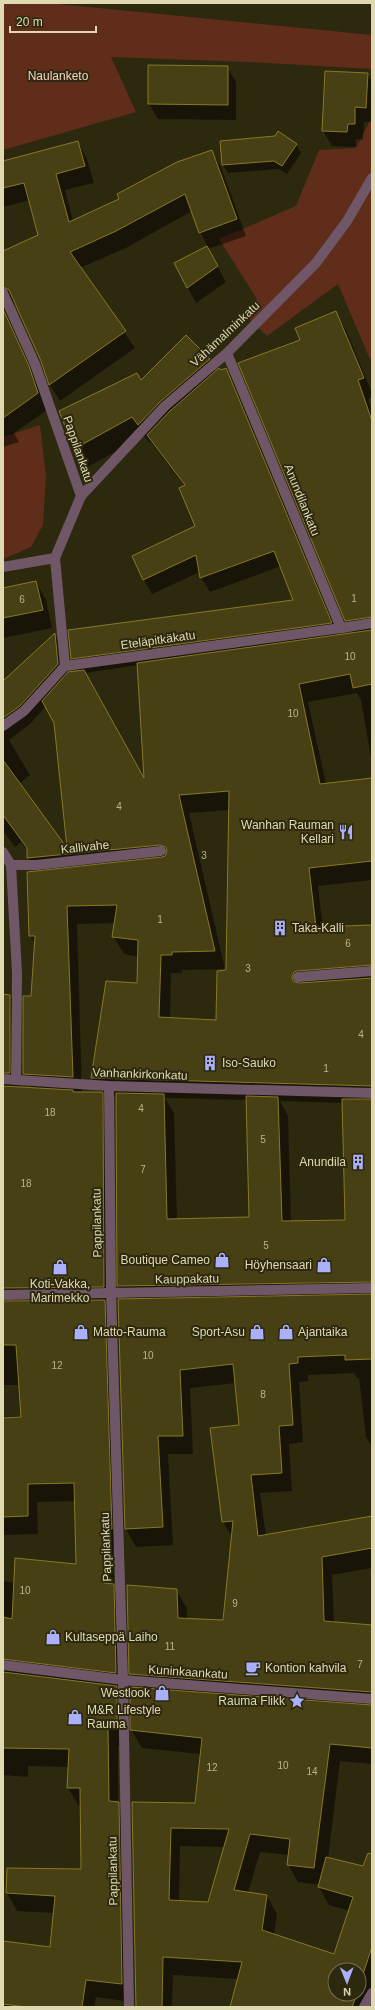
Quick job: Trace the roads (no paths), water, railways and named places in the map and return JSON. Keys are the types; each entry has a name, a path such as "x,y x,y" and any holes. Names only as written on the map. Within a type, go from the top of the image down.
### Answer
{"street":[{"name":"Vähämalminkatu","path":"81,496 166,406 227,353 316,263 347,221 372,178"},
{"name":"Pappilankatu","path":"3,293 35,364 81,496 56,558 65,666"},
{"name":"Anundilankatu","path":"227,353 341,628"},
{"path":"3,567 56,558"},
{"path":"341,628 372,623"},
{"name":"Eteläpitkäkatu","path":"65,666 341,628"},
{"path":"3,726 24,710 65,666"},
{"name":"Kallivahe","path":"11,865 37,865 161,851"},
{"path":"3,852 11,865 17,973 16,1080"},
{"path":"298,977 372,971"},
{"name":"Vanhankirkonkatu","path":"3,1079 108,1086 372,1093"},
{"name":"Pappilankatu","path":"108,1086 110,1294 123,1680 129,2007"},
{"name":"Kauppakatu","path":"3,1295 372,1288"},
{"name":"Kuninkaankatu","path":"3,1665 123,1680 372,1699"},
{"path":"364,2007 372,1993"}],"place":[{"name":"Wanhan Rauman Kellari","path":"346,832"},
{"name":"Taka-Kalli","path":"280,928"},
{"name":"Iso-Sauko","path":"210,1063"},
{"name":"Anundila","path":"358,1162"},
{"name":"Boutique Cameo","path":"222,1260"},
{"name":"Höyhensaari","path":"324,1265"},
{"name":"Koti-Vakka, Marimekko","path":"60,1267"},
{"name":"Matto-Rauma","path":"81,1332"},
{"name":"Sport-Asu","path":"257,1332"},
{"name":"Ajantaika","path":"286,1332"},
{"name":"Kultaseppä Laiho","path":"53,1637"},
{"name":"Kontion kahvila","path":"253,1668"},
{"name":"Westlook","path":"162,1693"},
{"name":"Rauma Flikk","path":"297,1701"},
{"name":"M&R Lifestyle Rauma","path":"75,1717"}],"park label":[{"name":"Naulanketo","path":"58,76"}]}
